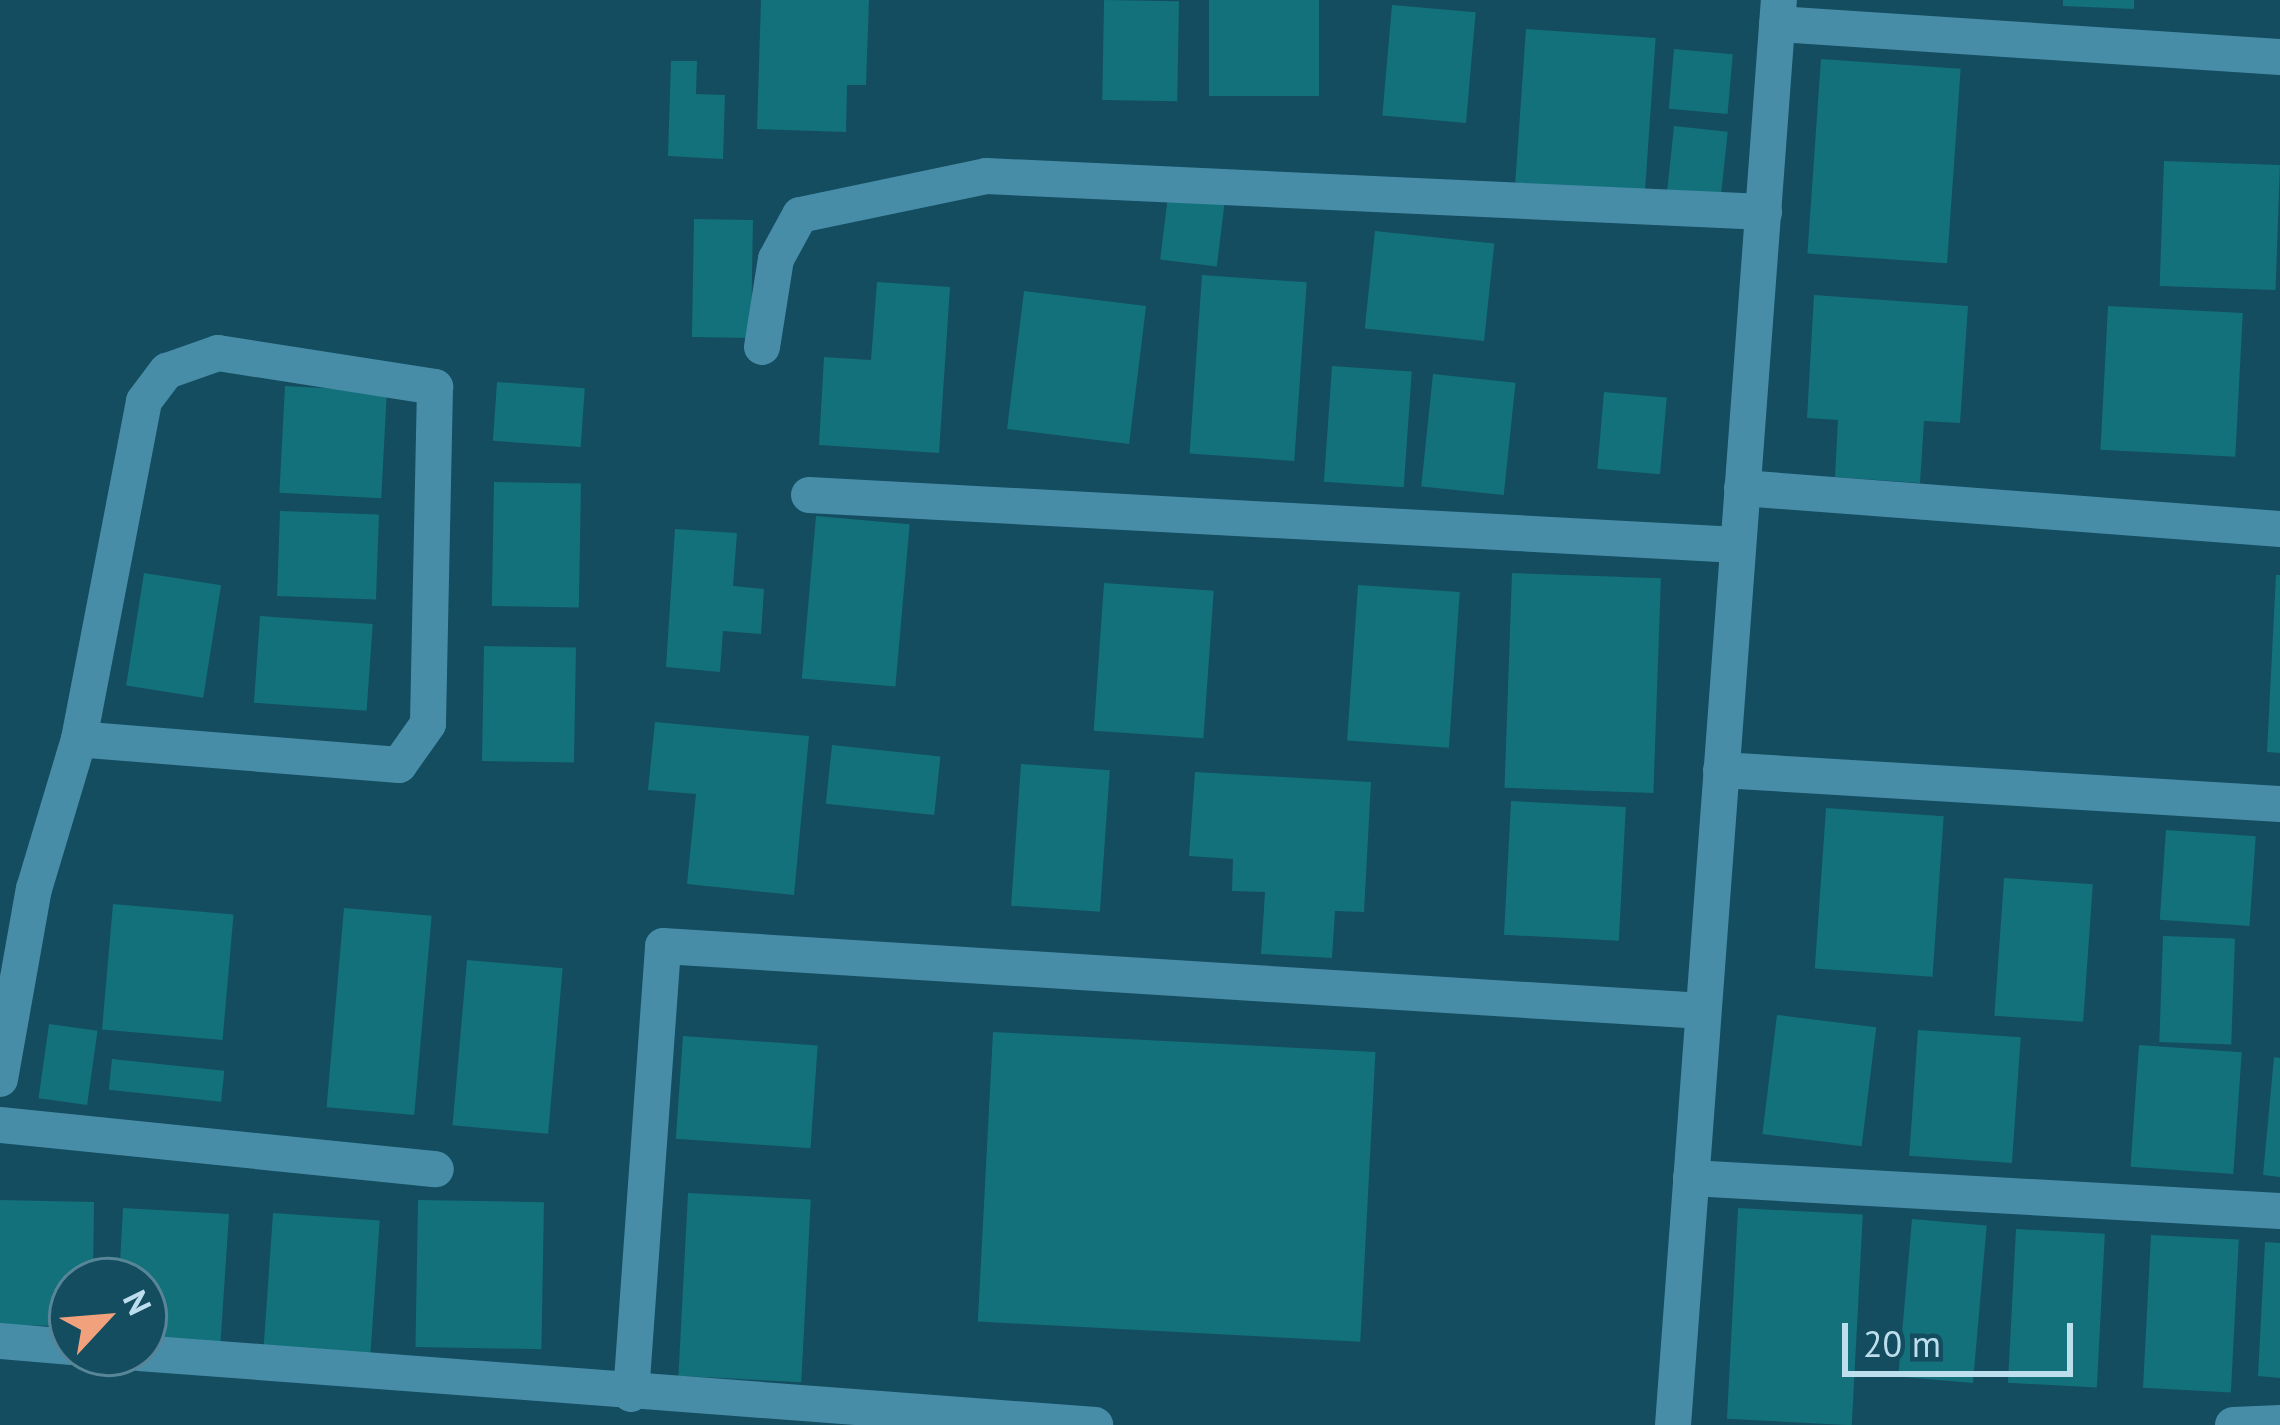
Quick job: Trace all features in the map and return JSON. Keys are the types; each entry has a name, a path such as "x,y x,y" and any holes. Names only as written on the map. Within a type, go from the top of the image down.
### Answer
{"street":[{"path":"1672,1425 1778,12 2280,57"},
{"path":"763,347 776,259 800,215 986,176 1764,212"},
{"path":"0,1079 34,889 79,740 144,400 167,371 218,353 435,387 428,724 399,765 79,740"},
{"path":"1742,488 2280,529"},
{"path":"809,495 1738,545"},
{"path":"1721,770 2280,804"},
{"path":"631,1394 663,946 1703,1011"},
{"path":"0,1125 436,1169"},
{"path":"1691,1178 2280,1211"},
{"path":"0,1341 48,1345"},
{"path":"168,1355 631,1394 1095,1425"},
{"path":"2233,1425 2280,1423"}],"building":[{"path":"761,0 869,0 866,85 847,85 846,132 757,129"},
{"path":"1104,0 1179,1 1177,101 1102,100"},
{"path":"1209,0 1319,0 1319,96 1209,96"},
{"path":"2063,0 2134,0 2134,9 2063,6"},
{"path":"1392,5 1476,12 1466,123 1382,116"},
{"path":"1526,29 1656,38 1645,192 1515,183"},
{"path":"1674,49 1733,54 1728,114 1669,109"},
{"path":"1821,59 1961,69 1947,263 1807,254"},
{"path":"671,61 697,61 696,94 725,95 723,159 668,156"},
{"path":"1674,126 1728,132 1720,201 1667,196"},
{"path":"2164,161 2280,165 2276,290 2160,286"},
{"path":"1168,196 1225,203 1217,266 1160,260"},
{"path":"694,219 753,220 751,338 692,337"},
{"path":"1375,231 1494,244 1484,341 1365,328"},
{"path":"1202,275 1307,282 1294,461 1190,454"},
{"path":"877,282 950,287 939,453 819,445 824,357 871,360"},
{"path":"1024,291 1146,306 1129,444 1007,429"},
{"path":"1814,295 1968,306 1960,423 1924,421 1920,483 1835,477 1838,420 1807,418"},
{"path":"2108,306 2243,313 2235,457 2100,450"},
{"path":"1332,366 1412,372 1404,487 1324,482"},
{"path":"1433,374 1516,383 1504,495 1421,486"},
{"path":"497,382 585,388 581,447 493,441"},
{"path":"285,386 387,391 381,498 279,493"},
{"path":"1604,392 1667,397 1660,474 1597,469"},
{"path":"494,482 581,484 579,607 492,606"},
{"path":"280,511 379,514 376,599 277,596"},
{"path":"816,516 910,524 895,687 802,678"},
{"path":"675,529 737,533 733,586 764,589 761,634 723,631 720,672 666,667"},
{"path":"144,573 221,585 203,698 126,686"},
{"path":"1512,573 1661,578 1653,793 1504,788"},
{"path":"2276,575 2280,575 2280,753 2267,752"},
{"path":"1104,583 1214,591 1203,738 1094,731"},
{"path":"1358,585 1460,592 1449,748 1347,741"},
{"path":"260,616 373,624 367,711 254,703"},
{"path":"484,646 576,648 574,763 482,761"},
{"path":"655,722 809,736 794,895 687,884 696,794 648,790"},
{"path":"832,745 940,756 934,815 826,804"},
{"path":"1021,764 1110,770 1100,912 1011,906"},
{"path":"1195,772 1371,782 1364,912 1335,911 1332,958 1261,954 1265,892 1232,891 1233,859 1189,856"},
{"path":"1511,801 1626,807 1619,941 1504,935"},
{"path":"1826,808 1944,816 1932,977 1815,969"},
{"path":"2166,830 2256,836 2250,926 2160,920"},
{"path":"2004,878 2093,884 2083,1022 1994,1016"},
{"path":"113,904 234,915 223,1040 102,1030"},
{"path":"344,908 432,916 414,1115 327,1107"},
{"path":"2163,936 2235,939 2231,1044 2159,1042"},
{"path":"467,960 563,968 548,1134 453,1125"},
{"path":"1777,1015 1876,1027 1862,1146 1762,1134"},
{"path":"49,1024 98,1031 87,1105 39,1098"},
{"path":"1918,1030 2021,1037 2012,1163 1909,1156"},
{"path":"993,1032 1375,1052 1360,1342 978,1322"},
{"path":"683,1036 818,1045 810,1148 676,1139"},
{"path":"2139,1045 2242,1052 2233,1174 2130,1167"},
{"path":"2274,1057 2280,1058 2280,1177 2263,1175"},
{"path":"112,1059 224,1071 221,1102 109,1090"},
{"path":"688,1193 811,1199 801,1382 678,1376"},
{"path":"0,1200 94,1202 93,1257 48,1257 48,1326 0,1325"},
{"path":"418,1200 544,1202 541,1349 415,1347"},
{"path":"123,1208 229,1214 220,1350 168,1347 168,1257 120,1257"},
{"path":"1738,1208 1863,1215 1852,1425 1727,1419"},
{"path":"273,1213 380,1220 370,1355 264,1348"},
{"path":"1912,1219 1987,1226 1973,1383 1898,1376"},
{"path":"2016,1229 2105,1234 2097,1387 2008,1383"},
{"path":"2151,1235 2239,1240 2231,1392 2143,1388"},
{"path":"2265,1242 2280,1243 2280,1378 2258,1376"}]}
